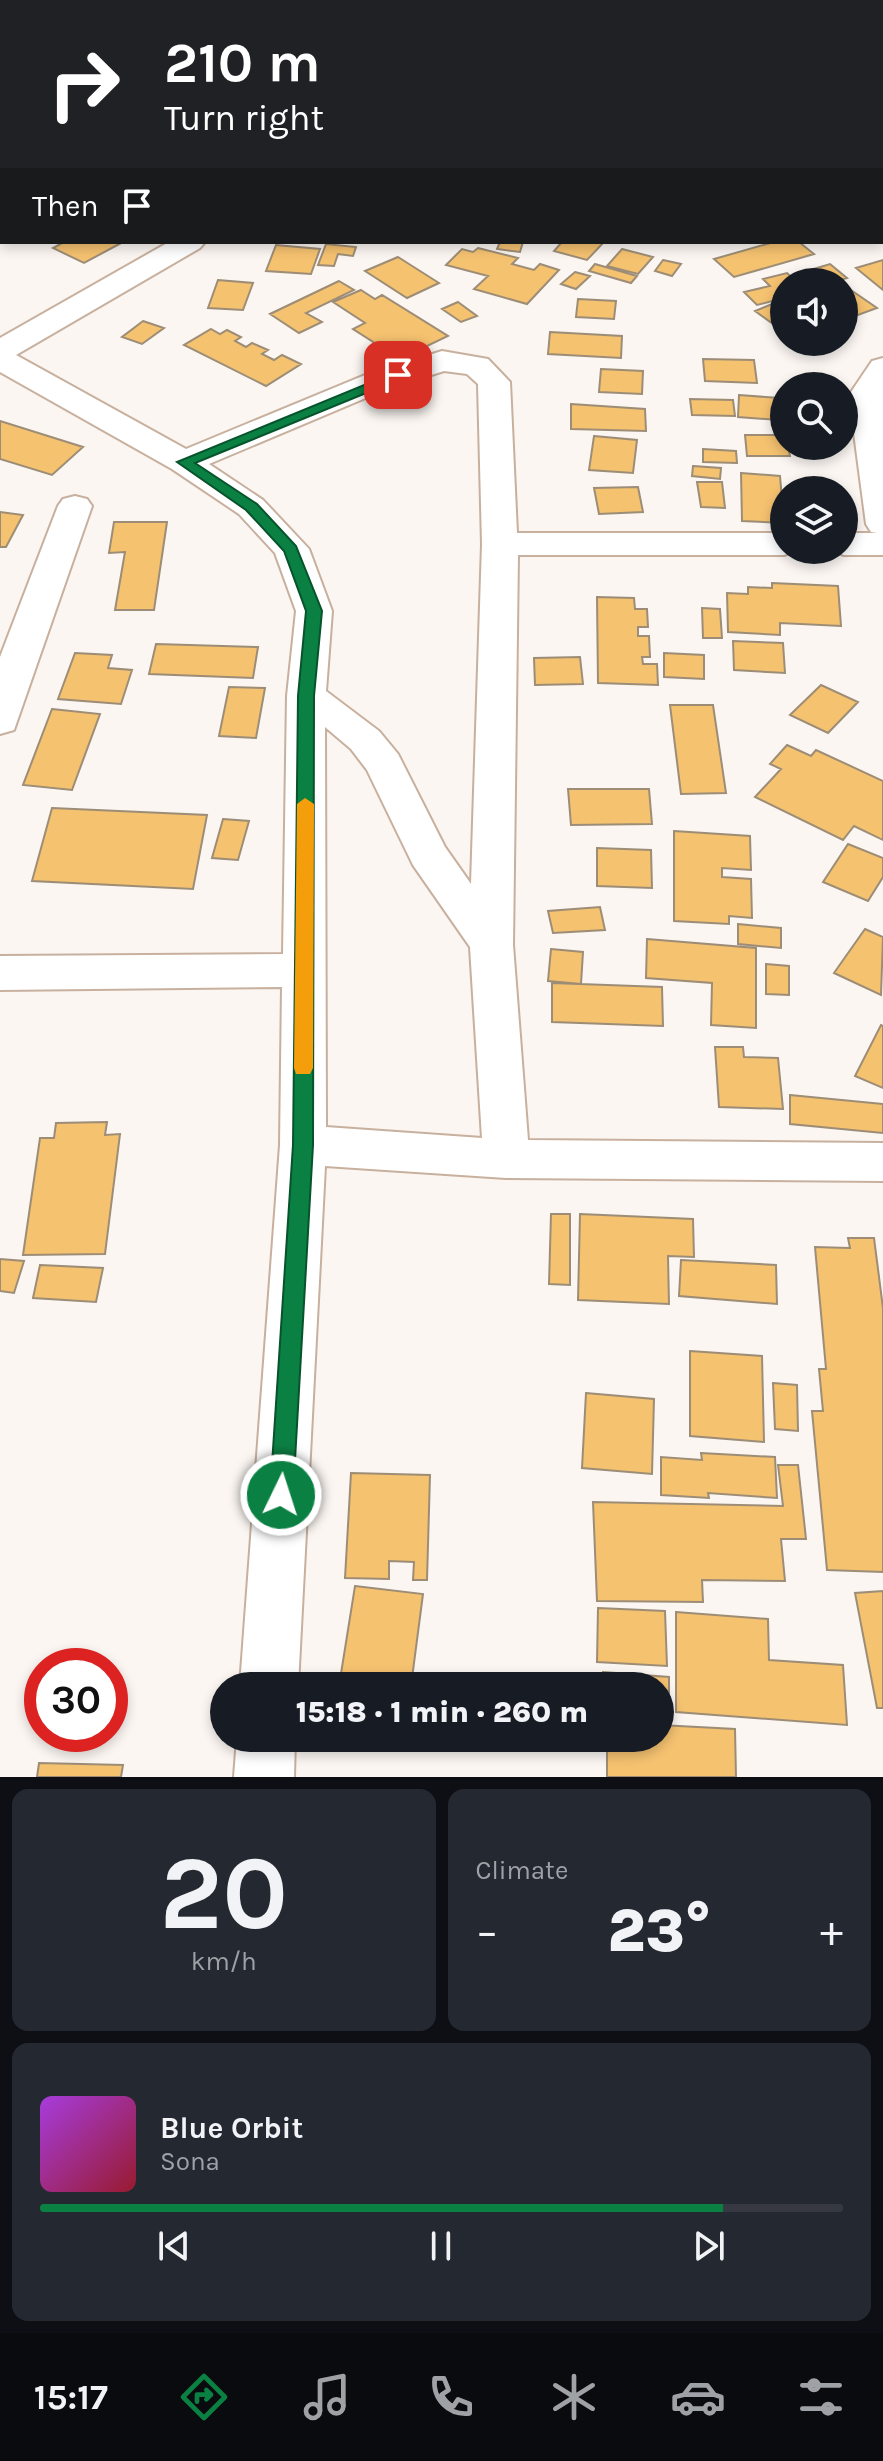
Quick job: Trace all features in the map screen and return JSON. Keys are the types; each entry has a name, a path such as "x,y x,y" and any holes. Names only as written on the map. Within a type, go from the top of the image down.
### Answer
{"street":[{"path":"0,351 187,244"},
{"path":"0,359 184,462 251,507 291,549 314,611 306,696 303,1145 270,1672"},
{"path":"184,462 376,382 442,361 477,366 494,382 500,544 491,945 500,1037 506,1159"},
{"path":"883,368 865,395 883,524"},
{"path":"0,721 13,673 75,506"},
{"path":"500,544 770,544"},
{"path":"858,544 883,544"},
{"path":"306,696 341,719 365,740 384,764 428,854 491,945"},
{"path":"0,973 304,970"},
{"path":"303,1145 506,1159 883,1162"},
{"path":"264,1777 265,1752"}],"building":[{"path":"60,244 119,244 84,263 53,248"},
{"path":"326,244 356,247 353,256 338,254 334,266 318,265"},
{"path":"499,244 522,244 520,252 497,249"},
{"path":"560,244 602,244 587,260 554,251"},
{"path":"767,244 802,244 814,254 734,277 714,259"},
{"path":"276,245 320,249 311,274 266,271"},
{"path":"478,248 518,258 512,264 534,270 540,264 559,270 527,304 474,289 488,276 446,265 462,249 473,252"},
{"path":"622,249 653,257 638,274 607,266"},
{"path":"398,257 439,283 407,298 365,271"},
{"path":"663,260 681,264 672,276 655,271"},
{"path":"883,260 883,290 858,268"},
{"path":"595,264 637,276 631,283 589,271"},
{"path":"575,272 590,276 576,289 561,284"},
{"path":"218,280 253,283 243,310 208,308"},
{"path":"339,281 354,290 306,313 322,322 299,333 270,314"},
{"path":"770,286 770,302 757,305 744,292"},
{"path":"361,290 375,299 382,295 448,336 400,359 353,329 365,323 333,302"},
{"path":"858,295 877,308 858,315"},
{"path":"578,299 616,301 614,319 576,317"},
{"path":"458,302 477,316 461,322 442,309"},
{"path":"770,305 770,322 755,311"},
{"path":"143,321 164,328 142,344 122,337"},
{"path":"211,329 220,334 227,330 241,337 235,341 246,347 252,343 268,350 262,354 274,360 282,355 301,364 266,386 184,345"},
{"path":"550,332 622,336 621,358 548,354"},
{"path":"703,359 754,360 757,383 705,381"},
{"path":"601,369 643,371 642,394 599,392"},
{"path":"739,395 770,397 770,419 738,417"},
{"path":"690,399 733,400 735,416 692,415"},
{"path":"571,404 645,409 646,431 571,429"},
{"path":"0,421 83,447 52,475 0,459"},
{"path":"745,435 770,435 770,456 747,456"},
{"path":"594,436 637,440 633,473 589,470"},
{"path":"703,449 736,451 737,463 703,462"},
{"path":"693,466 721,468 720,479 692,476"},
{"path":"741,473 780,476 770,476 770,522 742,521"},
{"path":"697,482 722,482 725,508 701,507"},
{"path":"638,487 643,512 599,514 594,488"},
{"path":"0,512 23,515 6,547 0,547"},
{"path":"114,522 167,522 154,610 115,610 125,552 109,553"},
{"path":"772,583 838,586 841,626 780,623 780,635 728,632 727,593 748,594 748,587 772,588"},
{"path":"597,597 634,598 635,609 647,609 648,627 638,627 638,636 649,636 650,657 642,657 643,664 657,664 658,685 598,683"},
{"path":"702,608 720,609 722,638 703,638"},
{"path":"733,641 783,643 785,673 734,670"},
{"path":"156,644 258,647 253,678 149,674"},
{"path":"75,653 112,655 108,668 132,670 121,704 58,699"},
{"path":"664,653 704,655 704,679 664,677"},
{"path":"580,657 583,684 535,685 534,658"},
{"path":"821,685 858,702 828,733 790,715"},
{"path":"229,687 265,688 256,738 219,736"},
{"path":"670,705 713,705 726,793 681,794"},
{"path":"52,709 100,714 72,790 23,785"},
{"path":"787,745 811,756 816,750 883,781 883,840 854,826 843,840 755,797 781,769 770,764"},
{"path":"568,789 649,789 652,824 571,825"},
{"path":"52,808 207,815 193,889 32,881"},
{"path":"223,819 249,821 238,860 212,858"},
{"path":"674,831 750,836 751,870 722,868 722,877 751,879 752,918 729,916 729,924 674,921"},
{"path":"848,844 883,858 883,877 868,901 823,882"},
{"path":"597,848 651,850 652,888 597,886"},
{"path":"600,907 605,930 553,933 548,911"},
{"path":"738,924 781,928 781,948 738,944"},
{"path":"865,929 883,937 881,995 834,973"},
{"path":"647,939 756,948 756,1028 711,1025 712,983 646,978"},
{"path":"551,949 583,952 581,984 548,981"},
{"path":"766,964 789,966 789,995 766,994"},
{"path":"552,983 662,987 663,1026 552,1022"},
{"path":"883,1026 883,1088 855,1076"},
{"path":"715,1047 743,1047 744,1057 778,1058 783,1109 719,1107"},
{"path":"790,1095 883,1104 883,1133 790,1124"},
{"path":"107,1122 105,1135 120,1134 105,1254 23,1255 40,1138 54,1138 56,1123"},
{"path":"551,1214 570,1214 570,1285 549,1284"},
{"path":"580,1214 693,1219 694,1257 668,1256 669,1304 578,1300"},
{"path":"848,1238 874,1238 883,1308 883,1572 827,1570 812,1411 823,1411 819,1369 826,1369 815,1247 850,1248"},
{"path":"0,1259 24,1261 14,1293 0,1291"},
{"path":"681,1260 776,1265 777,1304 679,1296"},
{"path":"40,1265 103,1268 96,1302 33,1298"},
{"path":"690,1351 762,1356 764,1442 690,1436"},
{"path":"773,1383 797,1385 798,1431 775,1429"},
{"path":"586,1393 654,1399 652,1474 582,1468"},
{"path":"701,1453 775,1457 777,1498 708,1493 709,1498 661,1495 661,1457 702,1460"},
{"path":"778,1465 798,1465 806,1539 781,1539 785,1581 702,1580 703,1602 597,1601 593,1502 783,1506"},
{"path":"351,1473 430,1475 427,1580 413,1580 414,1562 389,1561 389,1579 345,1578"},
{"path":"355,1586 423,1594 413,1672 341,1672"},
{"path":"883,1591 883,1708 877,1708 855,1593"},
{"path":"598,1608 665,1611 667,1666 597,1662"},
{"path":"676,1612 768,1619 769,1660 843,1665 847,1725 676,1712"},
{"path":"674,1726 735,1729 736,1777 607,1777 607,1752 674,1752"},
{"path":"39,1763 123,1765 121,1777 37,1777"}],"slow traffic":[{"path":"303,1068 305,804"}],"route":[{"path":"281,1495 303,1145 306,696 314,611 291,549 251,507 184,462 398,375"}]}
